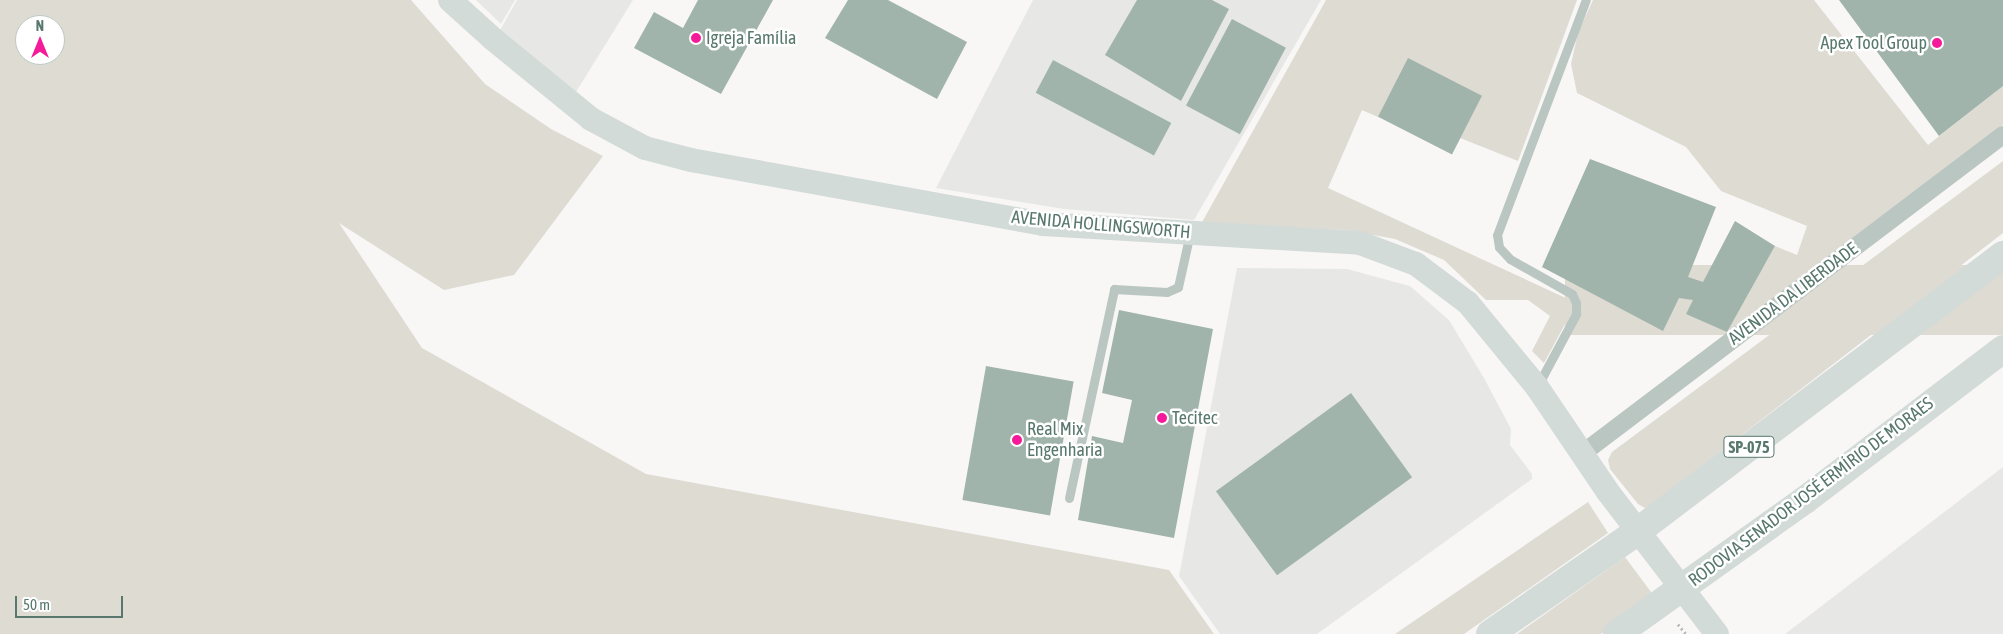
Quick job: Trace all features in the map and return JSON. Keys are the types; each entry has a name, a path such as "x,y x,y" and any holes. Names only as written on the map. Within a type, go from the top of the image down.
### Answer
{"highway":[{"name":"SP-075","path":"1490,634 1638,531 2003,255"},
{"name":"RODOVIA SENADOR JOSÉ ERMÍRIO DE MORAES","path":"1617,634 1804,500 2003,349"}],"main road":[{"name":"AVENIDA HOLLINGSWORTH","path":"450,0 493,39 592,119 645,148 691,160 1043,224 1360,243 1416,264 1468,303 1537,387 1608,492 1716,633"}],"street":[{"name":"AVENIDA DA LIBERDADE","path":"1583,453 2003,135"}],"lane":[{"path":"1537,387 1576,314 1576,303 1572,294 1510,259 1499,247 1497,234 1586,0"},
{"path":"1069,498 1114,289 1167,292 1178,286 1190,232"}],"path":[{"path":"1678,624 1686,634"}],"shaded area":[{"path":"0,0 411,0 485,84 551,129 603,156 514,275 444,290 339,223 422,348 646,474 1169,570 1214,634 0,634"},
{"path":"476,0 515,0 501,24"},
{"path":"517,0 633,0 576,92 499,32"},
{"path":"1033,0 1321,0 1194,220 1064,209 936,188"},
{"path":"1326,0 1577,0 1518,161 1460,138 1481,96 1378,117 1362,110 1328,188 1568,299 1570,315 1544,363 1532,351 1550,316 1528,300 1486,300 1444,260 1395,239 1346,230 1201,224"},
{"path":"1593,0 1814,0 1928,145 2003,86 2003,125 1727,332 1775,246 1797,255 1807,226 1721,191 1686,147 1577,93 1571,64 1578,33"},
{"path":"2003,161 2003,233 1652,504 1645,508 1638,504 1610,469 1608,460 1612,452"},
{"path":"1565,265 2003,265 2003,335 1565,335"},
{"path":"1237,268 1347,269 1410,286 1449,320 1484,378 1511,429 1510,445 1532,474 1532,479 1317,634 1220,634 1179,576"},
{"path":"2003,467 2003,634 1785,634"},
{"path":"1588,502 1608,533 1464,634 1395,634"},
{"path":"1625,557 1654,596 1601,634 1517,634"}],"building":[{"name":"Igreja Família","path":"698,0 773,0 721,94 634,48 654,12 683,28"},
{"path":"848,0 888,0 967,42 937,99 825,38"},
{"path":"1137,0 1212,0 1229,9 1181,101 1105,55"},
{"name":"Apex Tool Group","path":"1839,0 2003,0 2003,86 1939,136"},
{"path":"1232,19 1286,48 1240,134 1186,106"},
{"path":"1408,58 1482,96 1452,154 1378,117"},
{"path":"1053,60 1171,123 1154,156 1036,93"},
{"path":"1590,159 1716,207 1688,277 1703,282 1735,221 1775,246 1727,332 1686,314 1693,300 1679,298 1663,331 1542,267"},
{"name":"Tecitec","path":"1119,310 1213,329 1174,538 1078,520 1092,436 1123,443 1132,400 1102,393"},
{"name":"Real Mix Engenharia","path":"986,366 1074,381 1050,515 962,500"},
{"path":"1351,393 1412,477 1277,575 1216,491"}],"place":[{"name":"Igreja Família","path":"696,38"},
{"name":"Apex Tool Group","path":"1937,43"},
{"name":"Tecitec","path":"1162,418"},
{"name":"Real Mix Engenharia","path":"1017,440"}]}
